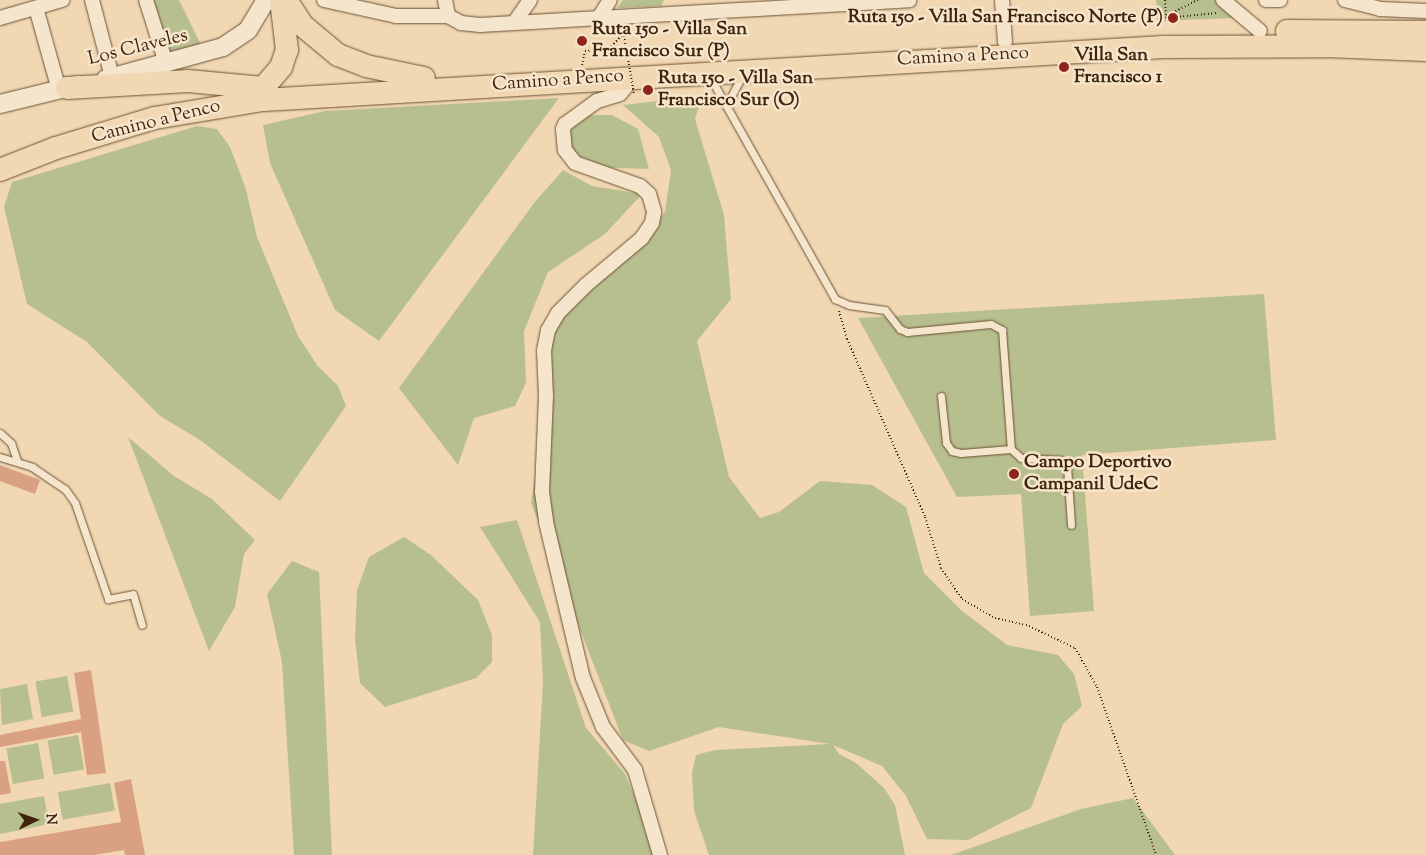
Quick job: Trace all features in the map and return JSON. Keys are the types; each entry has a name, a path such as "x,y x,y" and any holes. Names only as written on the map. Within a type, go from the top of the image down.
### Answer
{"highway":[{"path":"63,89 188,81 263,88 281,67 287,50 281,0"},
{"path":"286,0 302,25 338,54 366,66 424,78"},
{"name":"Camino a Penco","path":"0,156 124,115 199,97 263,88 1005,42 1260,31 1426,32"},
{"name":"Camino a Penco","path":"0,170 123,127 232,104 635,85 707,72 1163,47 1278,45 1426,50"}],"street":[{"path":"0,18 62,0"},
{"path":"92,0 112,77"},
{"path":"146,0 166,63"},
{"name":"Los Claveles","path":"0,104 210,51 234,40 253,24 266,0"},
{"path":"324,0 368,5 409,17 448,16 473,25 909,0"},
{"path":"446,0 448,16"},
{"path":"514,23 530,0"},
{"path":"598,18 610,0"},
{"path":"1002,0 1005,42"},
{"path":"1266,0 1280,0"},
{"path":"1345,0 1380,9 1426,11"},
{"path":"1228,4 1260,31"},
{"path":"36,8 63,89"},
{"path":"635,85 620,94 597,102 565,124 563,129 565,150 575,163 640,186 649,194 654,212 652,223 642,238 579,292 558,313 548,330 544,350 546,396 542,492 546,522 583,678 603,727 635,770 660,855"}],"lane":[{"path":"726,106 745,70"},
{"path":"707,72 828,292 836,299 849,305 885,310 900,330 907,332 991,324 1000,328 1004,336 1011,449 1021,458 1061,460 1067,466 1071,524"},
{"path":"941,396 949,449 961,454 1011,449"},
{"path":"0,433 11,443 17,460"},
{"path":"0,457 17,460 66,489 75,503 108,600 132,594 142,625"}],"path":[{"path":"1164,0 1166,16"},
{"path":"1166,16 1198,0"},
{"path":"1166,16 1210,16 1228,4"},
{"path":"581,68 585,51 609,49 624,33 635,85"},
{"path":"836,299 847,339 925,517 941,568 962,599 996,618 1030,626 1075,648 1097,687 1156,855"}],"green space":[{"path":"151,0 179,0 202,47 169,56"},
{"path":"623,0 664,0 661,6 617,8"},
{"path":"1156,0 1215,0 1234,18 1157,21"},
{"path":"702,96 695,119 724,215 731,299 697,341 729,477 760,518 779,512 820,481 872,485 906,507 924,573 962,611 1007,645 1058,655 1074,674 1082,706 1063,724 1031,808 968,840 927,839 906,796 882,766 833,745 839,754 856,763 884,788 895,805 905,855 709,855 694,811 692,773 696,755 715,750 830,744 719,727 649,751 623,740 531,503 545,411 545,334 632,252 665,212 671,170 659,137 623,105"},
{"path":"559,98 379,341 335,310 270,163 263,125 325,111"},
{"path":"581,115 612,115 638,129 649,169 587,167 561,146"},
{"path":"197,126 217,129 230,147 246,189 257,237 298,336 317,365 338,386 346,406 280,501 200,440 160,416 87,342 27,304 4,207 12,182"},
{"path":"563,170 592,186 642,194 605,234 548,272 524,331 526,383 515,406 474,418 458,465 399,388 534,203"},
{"name":"Campo Deportivo Campanil UdeC","path":"1264,294 1276,440 1082,455 1094,611 1030,616 1021,494 957,497 858,318"},
{"path":"128,437 174,476 212,499 255,540 244,554 235,607 209,651"},
{"path":"517,520 586,728 625,774 660,855 533,855 543,682 540,622 480,527"},
{"path":"404,537 431,555 478,600 492,635 492,662 476,678 385,707 360,683 355,639 357,590 369,557"},
{"path":"292,561 319,572 332,855 294,855 282,662 267,594"},
{"path":"67,676 73,711 42,717 35,682"},
{"path":"27,684 33,719 2,725 0,689"},
{"path":"78,735 84,769 54,775 47,740"},
{"path":"38,743 44,778 13,784 6,749"},
{"path":"110,783 115,811 63,820 58,792"},
{"path":"44,796 49,824 0,834 0,804"},
{"path":"1133,798 1175,855 951,855 1081,809"}],"building":[{"path":"0,465 40,480 35,494 0,481"},
{"path":"91,670 106,773 87,775 81,732 0,747 0,735 81,719 74,673"},
{"path":"0,761 5,761 11,793 0,795"},
{"path":"131,779 145,855 125,855 124,850 94,855 0,855 0,842 121,822 114,783"}],"place":[{"name":"Ruta 150 - Villa San Francisco Norte (P)","path":"1173,18"},
{"name":"Ruta 150 - Villa San Francisco Sur (P)","path":"582,41"},
{"name":"Villa San Francisco 1","path":"1064,67"},
{"name":"Ruta 150 - Villa San Francisco Sur (O)","path":"648,90"},
{"name":"Campo Deportivo Campanil UdeC","path":"1014,474"}]}
